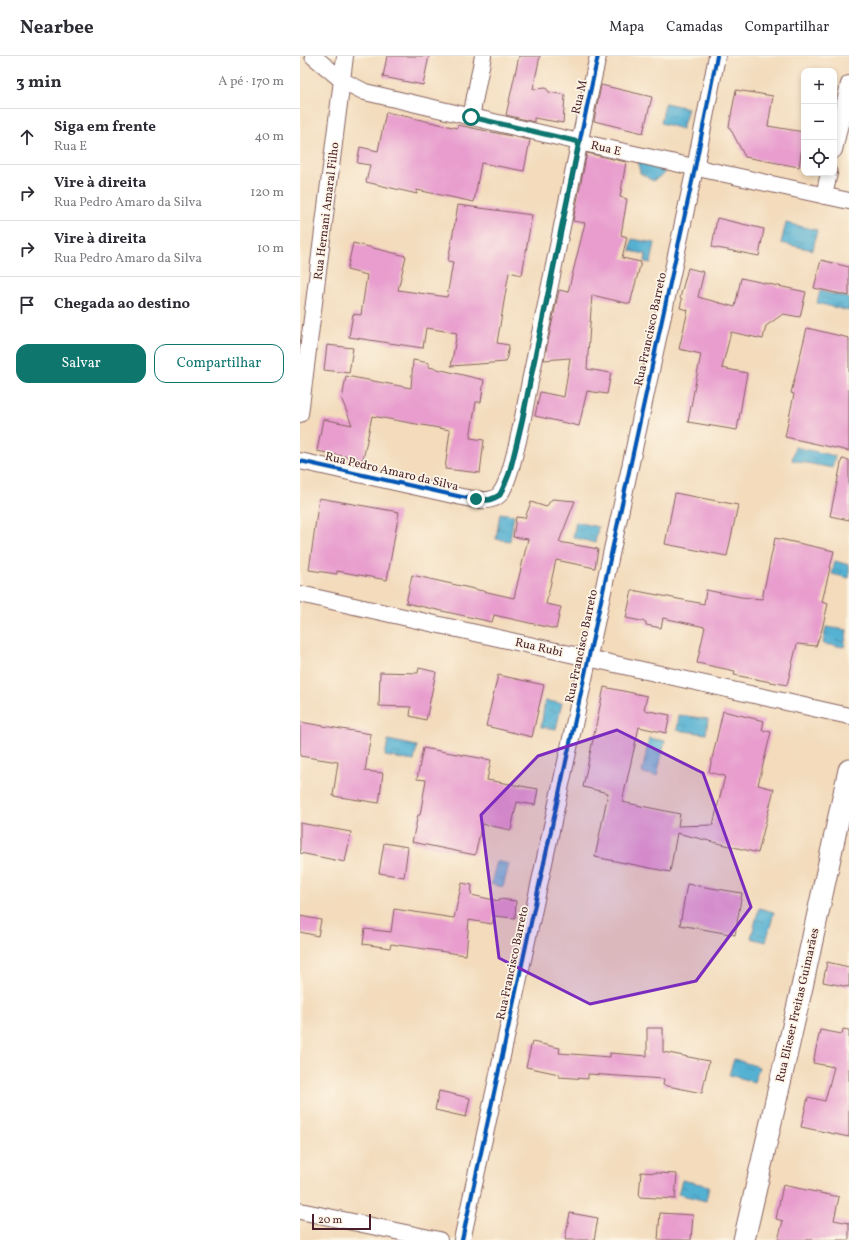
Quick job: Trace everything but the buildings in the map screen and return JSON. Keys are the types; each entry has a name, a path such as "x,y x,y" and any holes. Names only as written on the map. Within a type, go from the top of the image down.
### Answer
{"street":[{"name":"Rua E","path":"313,56 342,81 365,92 695,168 849,200"},
{"name":"Rua Hernani Amaral Filho","path":"300,414 345,56"},
{"path":"471,117 483,56"},
{"name":"Rua M","path":"579,142 598,56"},
{"name":"Rua Francisco Barreto","path":"462,1240 695,168 717,56"},
{"path":"836,140 849,84"},
{"name":"Rua Pedro Amaro da Silva","path":"300,460 462,498 489,500 500,495 509,474 522,421 579,142"},
{"path":"824,196 828,176"},
{"name":"Rua Rubi","path":"300,594 849,716"},
{"name":"Rua Elieser Freitas Guimarães","path":"744,1240 802,987 849,770"},
{"path":"300,1211 439,1240"}],"highlighted area":[{"path":"617,730 703,773 751,907 696,981 590,1004 499,958 481,815 538,756"}],"water":[{"path":"665,103 688,108 682,129 661,123"},
{"path":"638,161 665,164 664,174 653,181 640,173"},
{"path":"786,223 817,230 813,250 781,243"},
{"path":"632,239 655,243 651,263 645,262 646,254 630,251"},
{"path":"820,291 849,298 849,311 817,303"},
{"path":"795,447 835,456 832,468 792,460"},
{"path":"500,513 514,515 510,541 496,539"},
{"path":"576,522 598,527 595,543 573,537"},
{"path":"835,561 849,565 849,578 832,574"},
{"path":"826,627 847,630 844,647 823,644"},
{"path":"545,701 562,703 556,729 541,727"},
{"path":"679,715 708,719 706,734 677,730"},
{"path":"649,738 665,741 657,776 642,773"},
{"path":"388,740 417,746 414,761 385,756"},
{"path":"497,861 509,864 503,887 491,884"},
{"path":"759,908 774,912 766,942 751,938"},
{"path":"734,1059 759,1067 754,1082 729,1075"},
{"path":"682,1180 709,1186 706,1201 678,1194"}],"cycle path":[{"path":"300,461 471,499 486,500 495,498 499,495 509,475 518,441 598,56"},
{"path":"462,1240 695,168 717,56"}],"route":[{"path":"471,117 579,142 515,454 509,474 500,495 489,500 476,499"}]}
